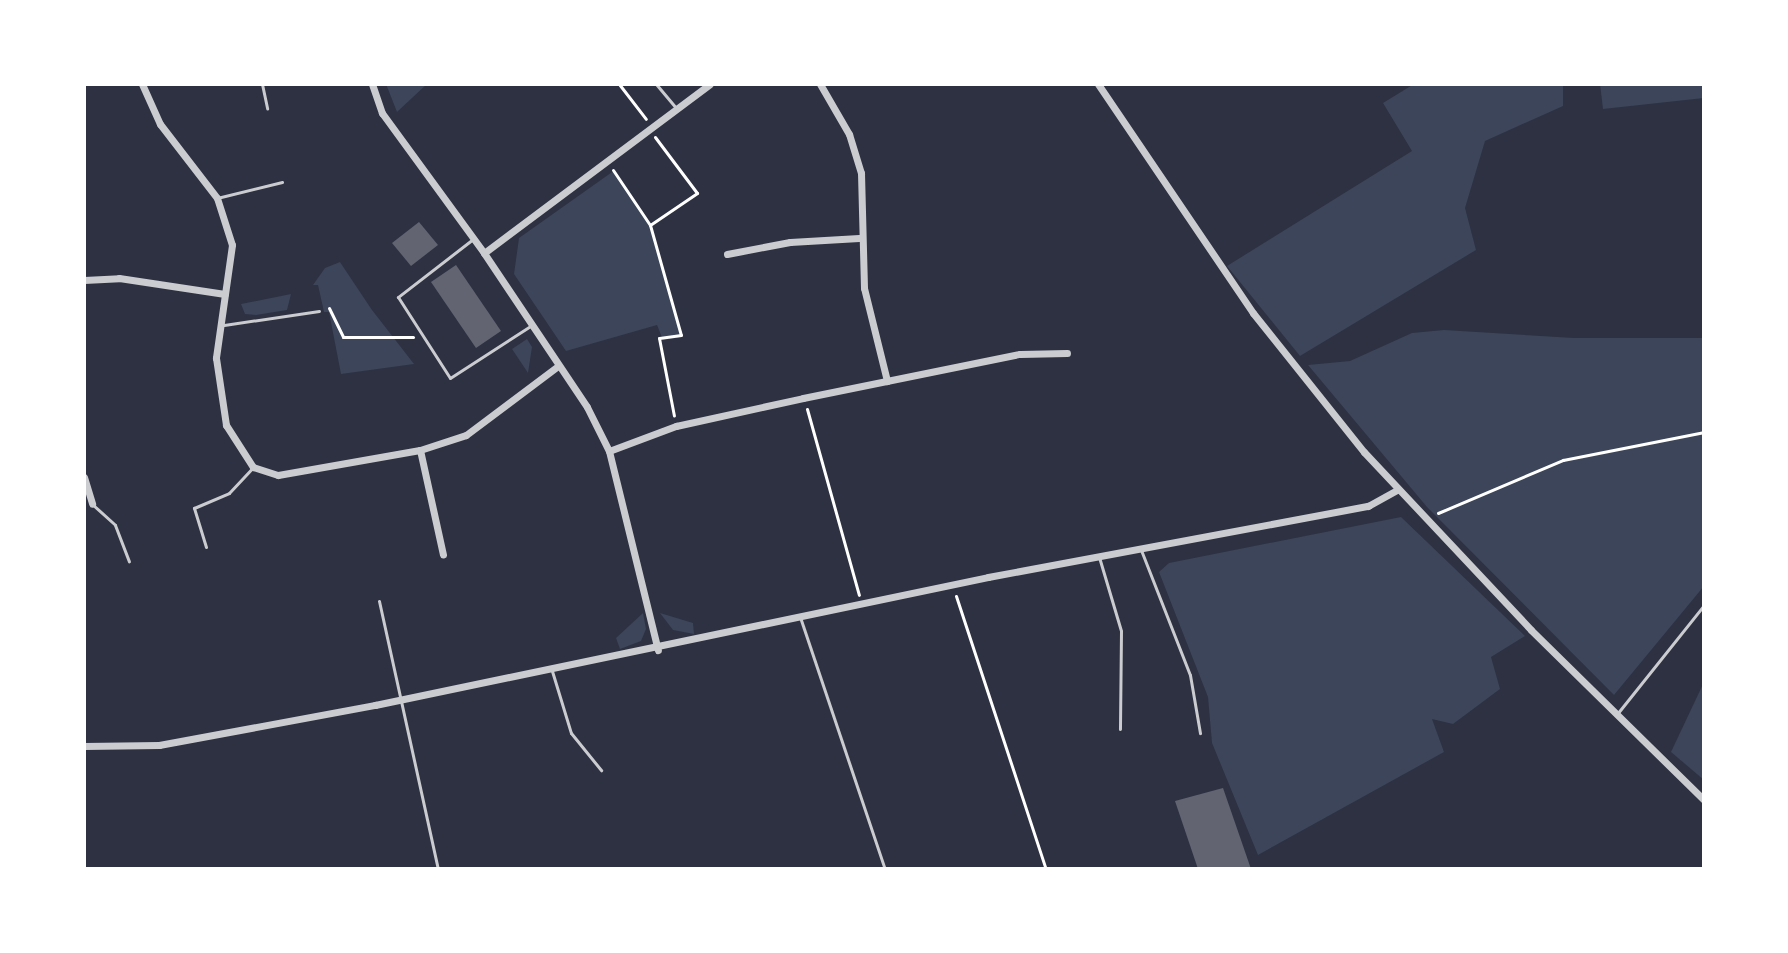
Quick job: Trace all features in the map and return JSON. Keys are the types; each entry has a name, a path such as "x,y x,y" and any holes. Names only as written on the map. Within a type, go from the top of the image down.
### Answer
{"street":[{"path":"142,84 160,124 217,198 232,245 216,358 226,425 253,467 278,475 420,450 466,435 558,366"},
{"path":"372,84 382,113 474,238 558,366 609,451 658,650"},
{"path":"484,253 710,84"},
{"path":"820,84 849,134 861,173 859,238 864,288 887,381"},
{"path":"1098,84 1253,313 1397,490 1704,800"},
{"path":"727,254 790,242 859,238"},
{"path":"84,280 119,278 225,294"},
{"path":"609,451 676,426 803,398 1020,354 1067,353"},
{"path":"420,450 443,555"},
{"path":"84,477 92,504"},
{"path":"84,746 159,745 552,671 952,584 1368,506 1397,490"}],"lane":[{"path":"262,84 267,108"},
{"path":"656,84 677,110"},
{"path":"217,198 282,182"},
{"path":"474,238 398,297 450,378 532,325"},
{"path":"220,325 319,311"},
{"path":"206,547 194,508 229,493 253,467"},
{"path":"92,504 115,525 129,561"},
{"path":"1141,550 1190,675 1200,733"},
{"path":"1099,557 1121,631 1120,729"},
{"path":"379,601 438,869"},
{"path":"1617,714 1704,605"},
{"path":"800,617 885,869"},
{"path":"552,671 571,733 601,770"}],"path":[{"path":"619,84 645,118"},
{"path":"650,131 697,193 650,225"},
{"path":"608,162 650,225 681,335 659,338 675,418"},
{"path":"319,311 332,308 343,337 424,337"},
{"path":"803,398 861,603"},
{"path":"1424,520 1563,460 1704,432"},
{"path":"952,584 1046,869"}],"shaded area":[{"path":"386,84 427,84 397,112"},
{"path":"1414,84 1563,84 1563,106 1485,141 1465,208 1476,250 1300,356 1227,266 1412,151 1383,103"},
{"path":"1600,84 1704,84 1704,98 1603,109"},
{"path":"615,170 650,222 682,337 663,340 657,325 566,351 514,274 519,238"},
{"path":"340,262 414,364 341,374 329,312 324,312 318,285 313,285 325,268"},
{"path":"291,294 287,310 245,314 241,304"},
{"path":"1444,330 1574,338 1704,338 1704,586 1614,695 1427,507 1308,365 1350,361 1412,333"},
{"path":"527,339 532,347 528,373 512,349"},
{"path":"1401,517 1525,636 1491,657 1500,689 1453,724 1432,719 1444,752 1258,855 1212,743 1208,697 1159,572 1169,563"},
{"path":"643,613 646,629 641,641 620,649 616,638"},
{"path":"660,613 693,623 694,634 673,630"},
{"path":"1704,682 1704,780 1671,752"}],"building":[{"path":"419,222 438,245 411,266 392,243"},
{"path":"456,265 501,331 476,348 431,282"},
{"path":"1223,788 1251,869 1198,869 1175,801"}]}
